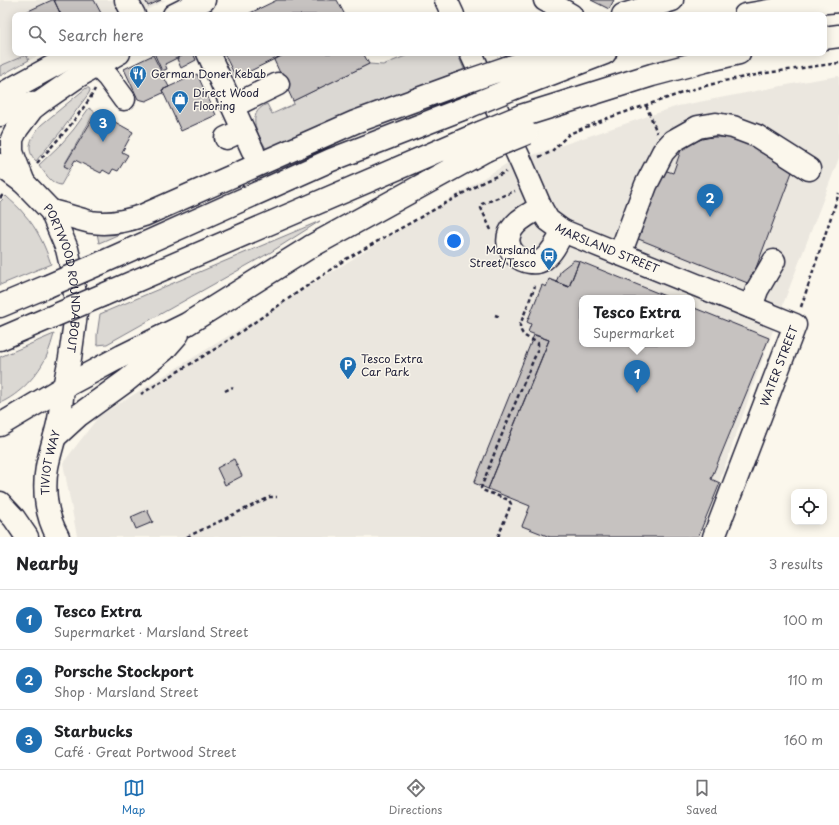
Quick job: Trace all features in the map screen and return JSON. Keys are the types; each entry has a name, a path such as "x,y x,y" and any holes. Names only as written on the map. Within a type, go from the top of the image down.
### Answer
{"main road":[{"path":"126,0 132,12"},
{"path":"446,0 452,12"},
{"path":"545,0 566,12"},
{"path":"633,12 672,0"},
{"path":"763,12 815,3 839,1"},
{"path":"827,38 839,36"},
{"path":"0,95 72,56"},
{"path":"24,183 12,152 12,139 17,128 32,109 77,77 92,59 106,56"},
{"path":"209,56 233,106 235,134 253,151"},
{"name":"MARSLAND STREET","path":"472,56 541,208 548,220 563,231 795,325"},
{"path":"0,306 101,263 331,160 470,106 542,57 547,56"},
{"path":"51,211 92,222 113,223 128,220 144,215 355,122 459,84 510,78 594,56"},
{"path":"0,338 103,294 483,142 600,92 652,75 726,56"},
{"path":"92,59 108,77 124,99"},
{"path":"233,106 278,84"},
{"path":"0,115 18,103 38,104"},
{"path":"620,254 646,184 662,152 673,141 698,128 716,124 733,127 757,136 809,170"},
{"path":"0,425 63,388 186,324 483,142"},
{"name":"PORTWOOD ROUNDABOUT","path":"0,165 24,183 51,211 67,249 71,266 76,314 70,358 63,388"},
{"path":"541,208 526,216 514,225 508,239 508,246 512,253 520,259 528,262 543,260 555,247 563,231"},
{"path":"751,307 757,290 774,261"},
{"path":"52,446 79,415 126,381 164,350 186,324"},
{"name":"WATER STREET","path":"714,537 795,325"},
{"name":"TIVIOT WAY","path":"58,537 50,519 46,502 47,469 60,417 63,388"},
{"path":"0,503 14,518 27,537"}],"path":[{"path":"135,398 220,346 346,259 485,181 551,152 569,134 608,118 646,105 724,81 839,63"},
{"path":"38,163 69,127 89,100 96,87"},
{"path":"646,105 658,135"},
{"path":"492,231 481,208 482,204 521,189"},
{"name":"WATER STREET","path":"795,325 839,193"},
{"path":"0,198 4,194"},
{"path":"498,537 511,504 509,500 482,490 481,488 538,349 538,343 523,335 520,330 520,325 535,286"},
{"path":"495,315 500,317"},
{"path":"225,391 233,387"},
{"path":"187,537 270,497 277,497"}],"shaded area":[{"path":"0,0 166,0 138,12 12,12 12,56 37,56 0,76"},
{"path":"24,56 27,56 29,60 0,76 0,66"},
{"path":"406,56 458,56 464,69 267,150 255,126 256,113 260,108 267,104 272,114 294,104 293,101 369,64 383,65"},
{"path":"839,76 839,158 769,341 700,537 77,536 63,463 99,416 506,164 678,106"},
{"path":"86,88 89,88 89,93 62,130 36,161 30,152 30,147 32,138 38,129"},
{"path":"89,108 95,112 64,165 70,169 61,185 54,183 48,178 39,165 62,143"},
{"path":"6,196 29,219 37,231 51,264 0,285 0,202"},
{"path":"320,221 271,252 107,344 97,345 100,314"},
{"path":"131,229 99,243 97,233"},
{"path":"54,334 47,355 34,376 14,395 0,403 0,357"}],"building":[{"path":"54,0 60,12 26,12"},
{"path":"54,0 94,0 100,12 60,12"},
{"path":"145,0 161,0 148,6"},
{"path":"277,0 337,0 343,12 252,12"},
{"path":"591,0 614,0 609,9"},
{"path":"154,56 169,87 162,90 163,93 146,101 138,99 124,69"},
{"path":"155,56 181,56 165,64 167,69 162,71"},
{"path":"181,56 194,56 196,60 181,68 177,59"},
{"path":"225,56 281,56 236,78"},
{"path":"281,56 365,56 369,64 293,101 274,60"},
{"path":"197,74 216,115 181,131 162,90"},
{"path":"97,112 133,132 122,152 128,155 118,171 113,169 110,174 103,170 101,173 75,160 70,169 64,166"},
{"path":"712,137 728,137 739,140 750,145 792,172 750,284 636,238 664,170 673,173 681,150 691,143"},
{"path":"574,260 579,261 569,287 556,282 561,270"},
{"path":"579,261 663,295 579,295 579,347 695,347 695,308 769,338 711,479 720,483 698,537 550,537 522,526 530,506 488,489 549,340 528,332 531,324 527,322 542,285 546,287 549,279 569,287"},
{"path":"534,335 549,340 488,489 474,483"},
{"path":"234,459 242,476 225,485 217,468"},
{"path":"147,510 153,522 136,529 131,517"}],"place":[{"name":"German Doner Kebab","path":"138,89"},
{"name":"Direct Wood Flooring","path":"180,114"},
{"name":"Starbucks","path":"103,142"},
{"name":"Porsche Stockport","path":"710,217"},
{"name":"Marsland Street/Tesco","path":"549,271"},
{"name":"Tesco Extra Car Park","path":"348,380"},
{"name":"Tesco Extra","path":"637,393"}]}
